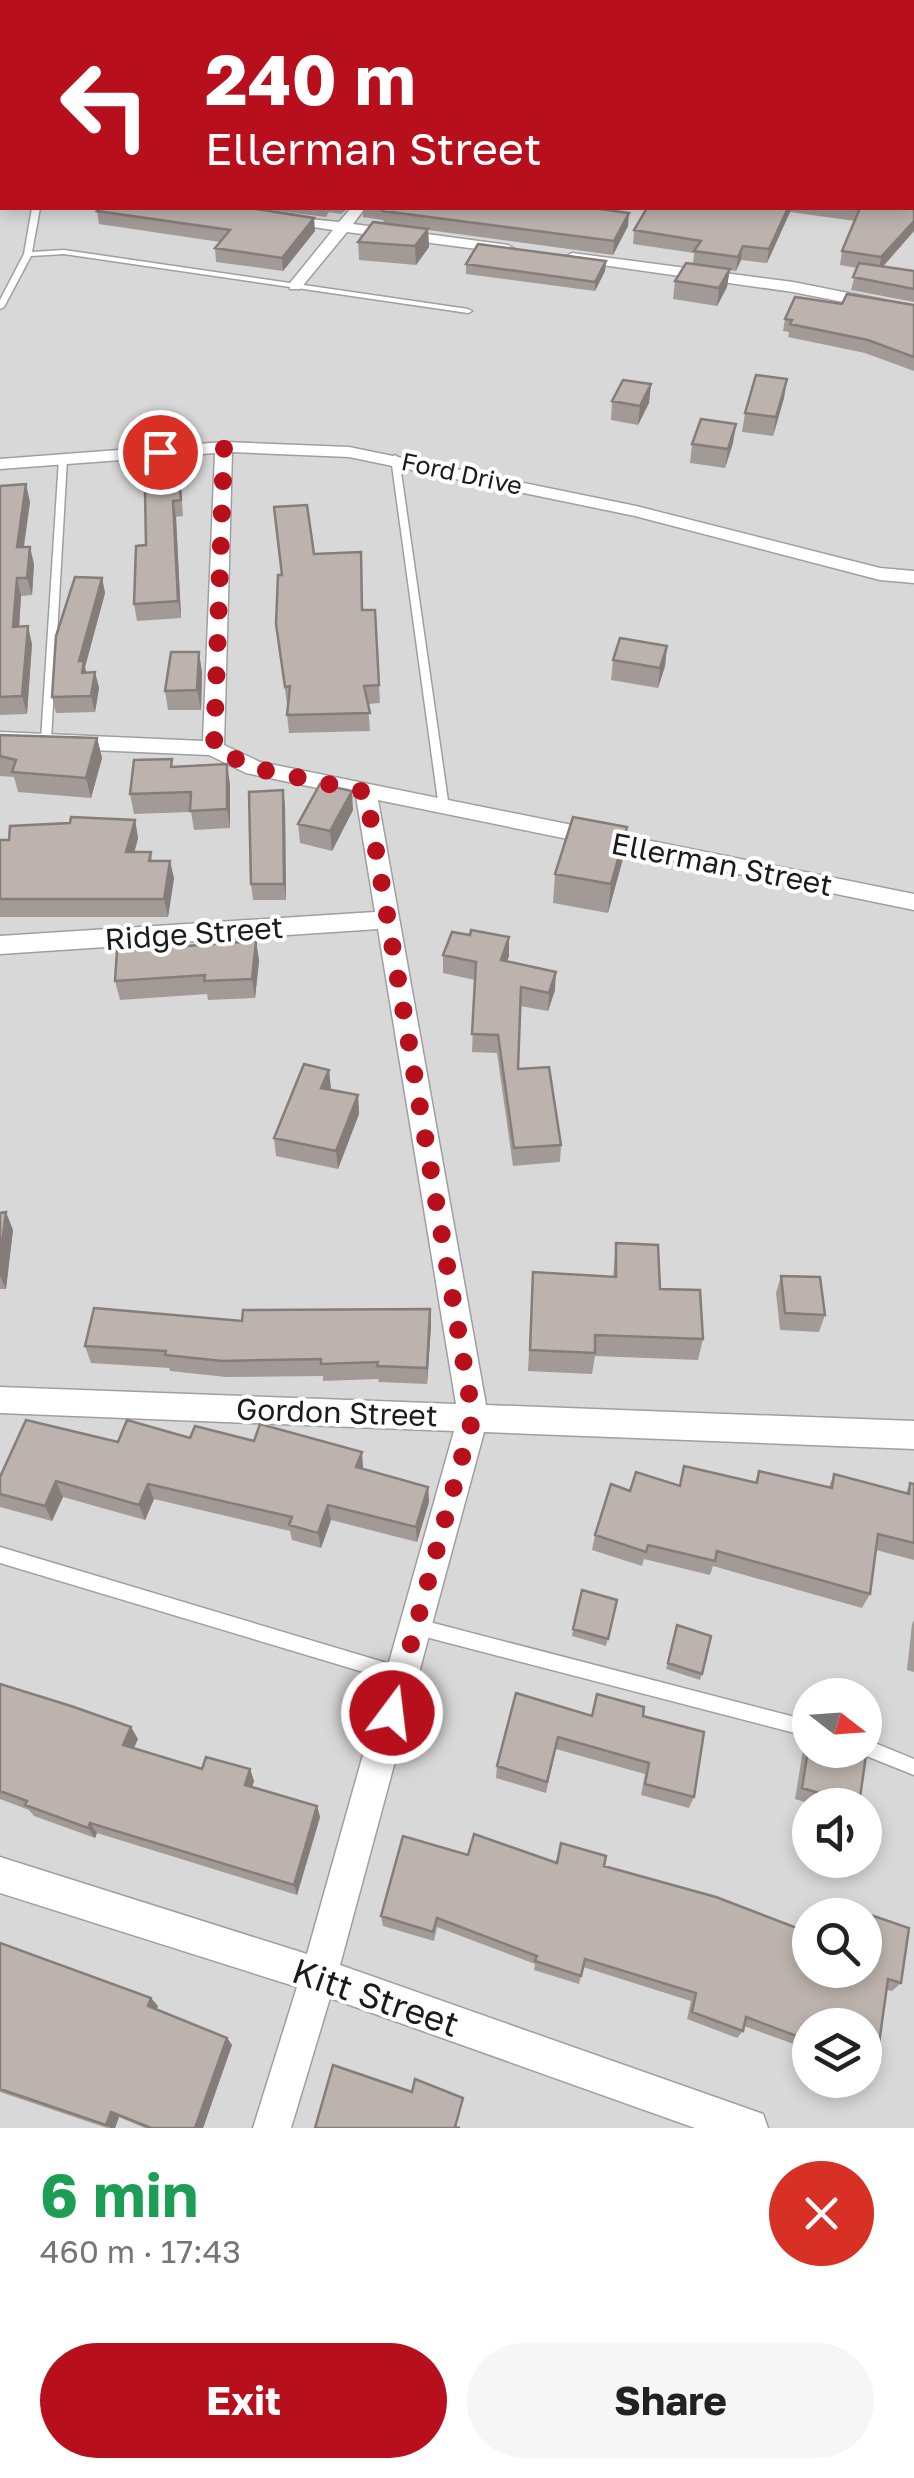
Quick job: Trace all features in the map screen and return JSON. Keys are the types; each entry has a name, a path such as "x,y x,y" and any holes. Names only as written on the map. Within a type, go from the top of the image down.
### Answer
{"street":[{"path":"295,286 357,210"},
{"path":"272,217 520,250"},
{"path":"559,256 793,287 914,311"},
{"path":"214,748 224,448"},
{"name":"Ford Drive","path":"0,464 224,448 396,458 636,511 880,574 914,576"},
{"name":"Ellerman Street","path":"0,738 214,748 254,768 914,902"},
{"path":"272,2128 319,1976 473,1417 366,792"},
{"name":"Ridge Street","path":"0,945 388,920"},
{"name":"Gordon Street","path":"0,1400 914,1435"},
{"name":"Kitt Street","path":"0,1875 319,1976 749,2128"}],"lane":[{"path":"0,307 28,254 36,210"},
{"path":"28,254 64,252 468,311"},
{"path":"396,458 444,808"},
{"path":"46,740 63,459"},
{"path":"0,1556 402,1676"},
{"path":"415,1626 792,1724"},
{"path":"882,1754 914,1767"}],"shaded area":[{"path":"0,210 914,210 914,2128 0,2128"}],"building":[{"path":"263,210 314,218 282,258 215,248 230,230 97,211"},
{"path":"607,210 629,213 614,241 383,211"},
{"path":"646,210 787,210 769,249 743,246 738,257 694,251 701,241 634,230"},
{"path":"859,210 914,210 914,221 881,257 842,251"},
{"path":"373,222 428,229 415,246 358,242"},
{"path":"478,244 606,261 595,282 466,264"},
{"path":"686,263 730,269 719,288 675,281"},
{"path":"859,263 914,271 914,289 853,277"},
{"path":"847,294 914,305 914,357 868,340 790,324 792,320 785,319 795,297 842,304"},
{"path":"756,375 787,379 776,417 745,413"},
{"path":"623,380 651,384 640,406 612,401"},
{"path":"701,419 736,424 728,449 692,444"},
{"path":"170,444 171,456 177,456 181,500 173,501 178,601 134,604 136,546 146,545 145,492 151,491 156,445"},
{"path":"26,484 17,547 30,547 27,578 17,578 13,627 28,626 22,696 0,697 0,486"},
{"path":"307,505 314,554 361,552 362,610 375,610 379,685 364,686 370,713 287,715 290,686 285,687 276,624 278,575 282,575 274,507"},
{"path":"75,577 102,578 79,661 84,661 82,673 95,672 91,696 52,697 56,636"},
{"path":"620,638 667,646 660,668 613,660"},
{"path":"171,652 199,652 197,690 165,691"},
{"path":"0,735 97,738 86,778 12,772 16,760 0,756"},
{"path":"172,759 171,767 227,764 227,809 190,811 191,792 130,794 134,760"},
{"path":"320,784 352,791 330,831 298,824"},
{"path":"283,790 284,884 251,884 249,792"},
{"path":"71,817 135,820 126,852 151,852 149,861 170,861 164,899 0,899 0,840 9,840 10,826 70,823"},
{"path":"573,817 627,827 611,884 555,874"},
{"path":"471,930 509,937 501,960 556,972 549,993 521,987 518,1069 549,1067 561,1145 514,1148 498,1035 472,1034 476,962 443,955 452,932 470,935"},
{"path":"256,941 252,979 204,981 205,975 115,981 117,951"},
{"path":"304,1064 329,1070 321,1088 358,1095 336,1151 274,1138"},
{"path":"6,1212 0,1259 0,1213"},
{"path":"616,1243 658,1245 660,1289 700,1290 703,1339 595,1335 595,1353 530,1350 533,1272 616,1277"},
{"path":"781,1276 820,1277 825,1315 785,1313"},
{"path":"94,1308 242,1321 243,1310 430,1309 427,1368 377,1366 378,1362 321,1364 321,1359 222,1361 165,1355 166,1351 85,1346"},
{"path":"26,1420 118,1442 127,1420 190,1438 195,1426 254,1441 260,1424 362,1452 356,1467 428,1487 416,1527 328,1505 318,1533 289,1525 292,1517 148,1484 139,1505 56,1481 45,1506 0,1494 0,1477"},
{"path":"684,1466 757,1483 759,1471 832,1488 834,1474 909,1494 910,1483 914,1484 914,1543 878,1534 870,1594 717,1551 715,1561 648,1545 646,1552 595,1535 611,1484 630,1491 636,1472 680,1486"},
{"path":"582,1590 617,1600 608,1639 573,1629"},
{"path":"677,1625 711,1636 702,1674 668,1663"},
{"path":"0,1684 131,1727 123,1745 202,1769 206,1757 250,1769 245,1785 317,1806 294,1885 90,1823 88,1828 25,1805 27,1801 0,1791"},
{"path":"516,1693 592,1716 597,1694 644,1707 643,1716 704,1732 694,1797 645,1784 649,1763 558,1737 547,1782 497,1766"},
{"path":"805,1768 864,1768 861,1788 802,1788"},
{"path":"474,1834 557,1863 561,1843 606,1856 604,1866 716,1897 792,1926 792,1988 882,1988 882,1919 909,1928 901,1983 888,1979 882,2022 882,2008 792,2008 792,2034 746,2017 743,2031 692,2012 696,1993 585,1959 581,1976 535,1961 537,1956 437,1918 433,1932 381,1916 403,1836 468,1855"},
{"path":"0,1943 151,1998 148,2006 227,2038 195,2128 151,2128 111,2112 106,2125 0,2089"},
{"path":"333,2065 412,2092 415,2079 463,2098 455,2127 460,2128 315,2128"}],"route":[{"path":"160,452 224,448 214,748 254,768 366,792 473,1417 392,1713"}]}
